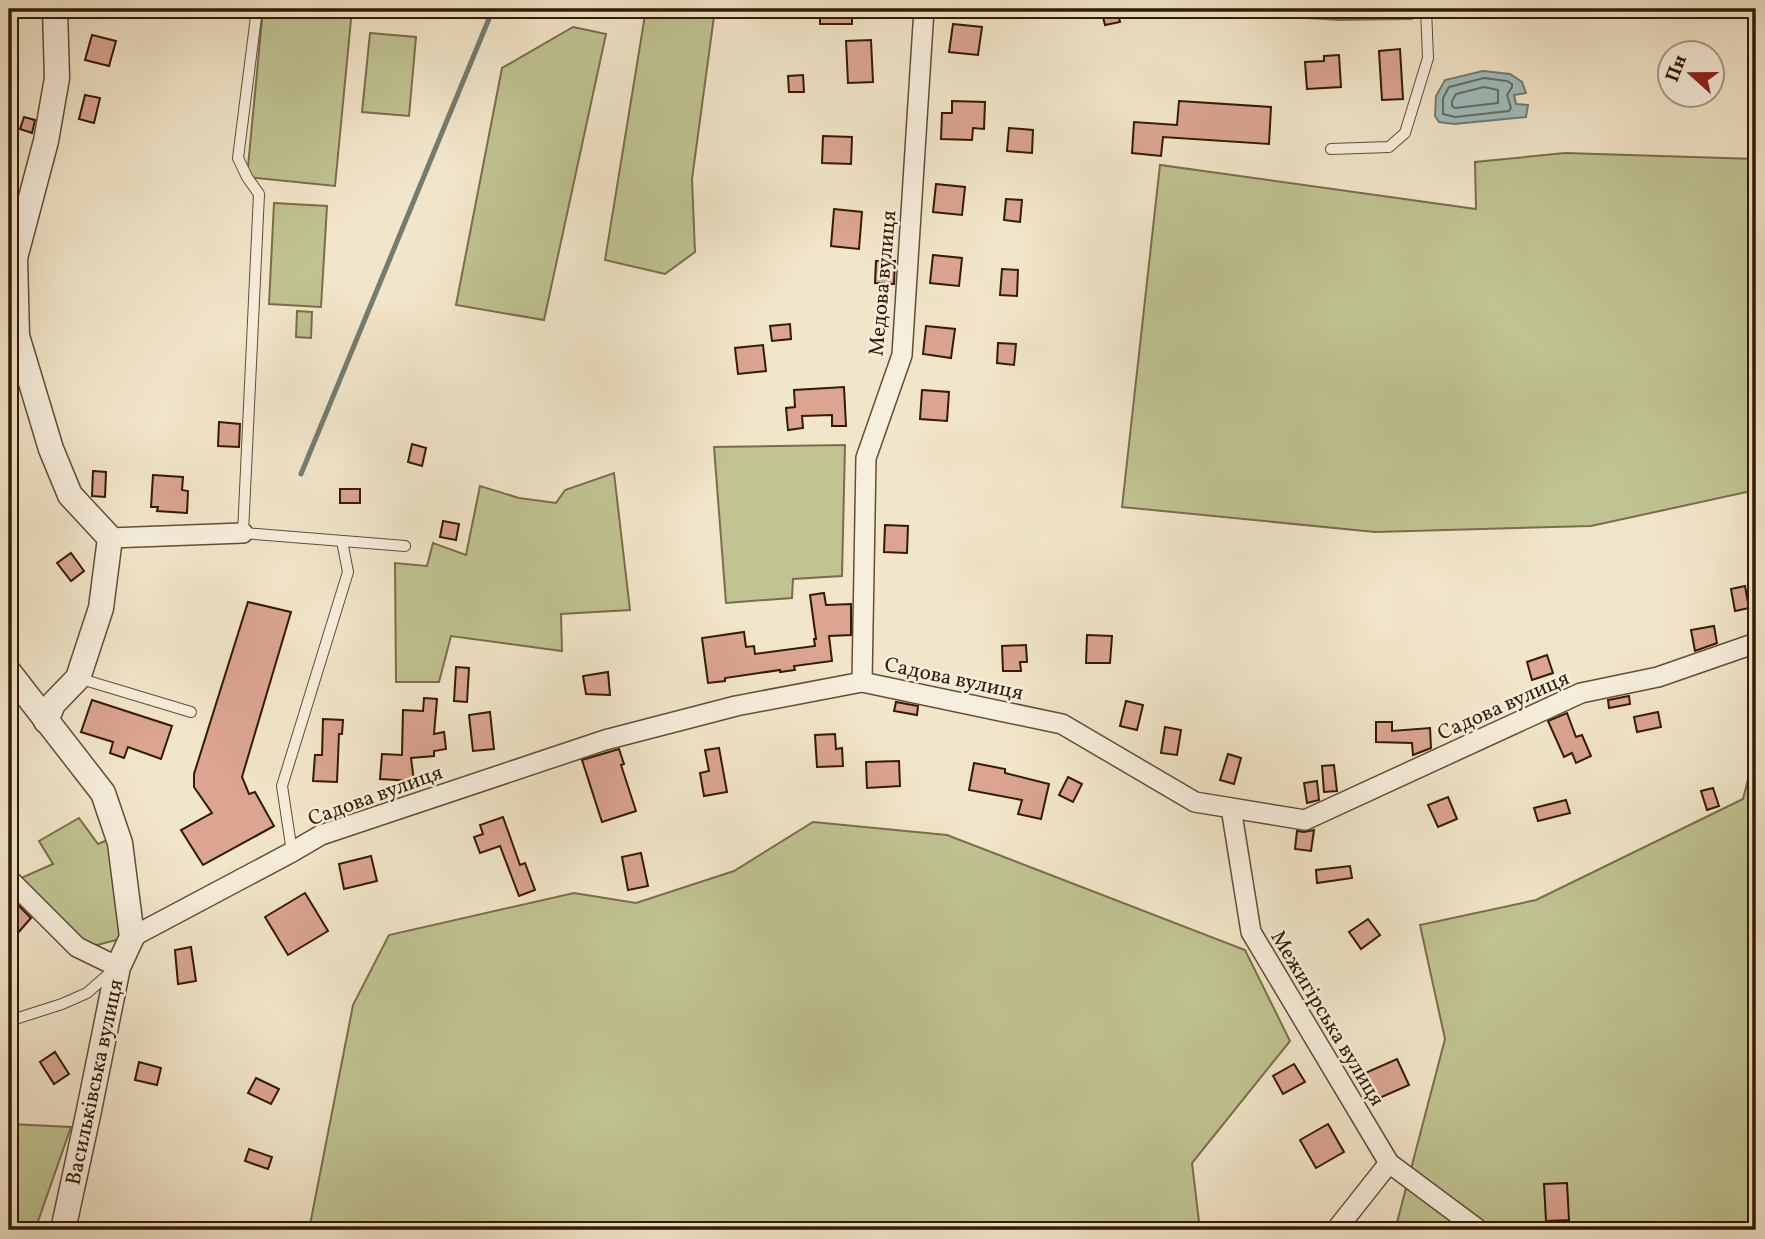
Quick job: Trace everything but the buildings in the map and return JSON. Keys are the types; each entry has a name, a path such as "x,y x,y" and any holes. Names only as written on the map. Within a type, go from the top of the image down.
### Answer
{"street":[{"path":"55,9 57,78 46,141 15,258 12,280 18,336 51,449 70,495 110,538 243,533"},
{"name":"Медова вулиця","path":"862,682 866,458 902,355 924,9"},
{"path":"46,721 53,704 78,678 101,608 110,538"},
{"name":"Садова вулиця","path":"132,937 320,835 605,740 736,706 862,682 1062,724 1195,802 1305,820 1581,693 1658,677 1756,643"},
{"path":"9,672 103,793 120,843 132,937"},
{"name":"Межигірська вулиця","path":"1231,808 1251,932 1389,1163 1479,1230"},
{"path":"9,879 78,947 118,967"},
{"name":"Васильківська вулиця","path":"63,1230 118,967 132,937"},
{"path":"1336,1230 1389,1163"}],"lane":[{"path":"257,9 239,158 247,177 259,194 243,533 405,546"},
{"path":"1331,149 1389,148 1405,133 1428,58 1426,9"},
{"path":"292,852 282,786 348,572 342,541"},
{"path":"78,678 191,712"},
{"path":"9,1021 87,993 118,967"}],"green space":[{"path":"263,9 352,9 335,186 247,177"},
{"path":"646,9 715,9 692,179 695,252 665,274 605,260"},
{"path":"573,27 606,34 544,320 456,305 502,68"},
{"path":"370,33 416,37 409,116 362,112"},
{"path":"1565,153 1756,159 1756,490 1591,526 1375,532 1122,507 1160,165 1476,209 1475,162"},
{"path":"274,203 327,206 321,307 269,304"},
{"path":"297,311 312,312 311,338 296,337"},
{"path":"845,445 842,576 793,579 792,598 726,603 714,447"},
{"path":"614,473 630,610 561,614 562,651 451,636 439,682 396,682 395,563 427,566 433,543 466,555 480,486 519,498 556,503 565,490"},
{"path":"1756,748 1756,1230 1395,1230 1445,1039 1420,925 1536,900 1743,799"},
{"path":"79,818 98,844 110,839 120,939 90,947 21,878 53,864 39,841"},
{"path":"813,822 947,835 1245,950 1290,1041 1192,1163 1200,1230 309,1230 353,1005 389,935 574,893 636,903 734,871"},
{"path":"9,1124 71,1127 35,1230 9,1230"}],"water":[{"path":"1307,9 1416,9 1412,19 1339,20 1308,18"},
{"path":"1483,71 1510,74 1522,82 1526,93 1514,95 1516,104 1528,105 1526,117 1454,124 1439,122 1435,116 1436,96 1445,80"}],"waterway":[{"path":"301,474 493,9"}]}
